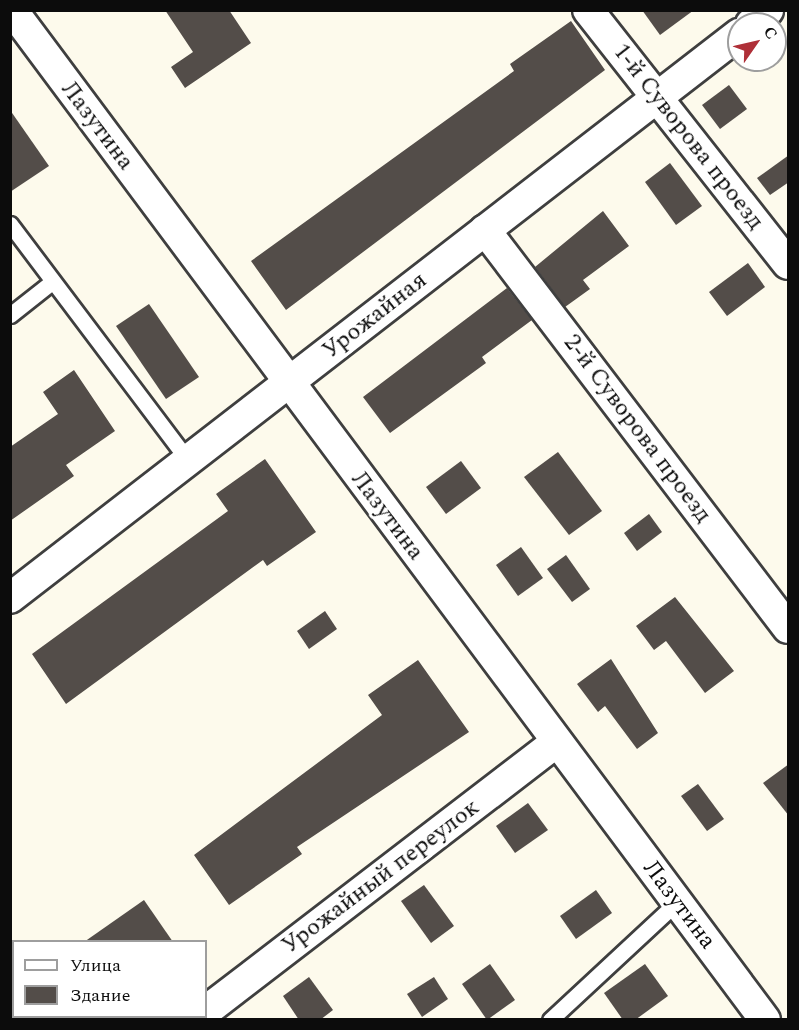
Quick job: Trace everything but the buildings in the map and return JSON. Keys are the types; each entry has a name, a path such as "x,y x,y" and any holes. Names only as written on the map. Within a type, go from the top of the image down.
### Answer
{"street":[{"name":"Лазутина","path":"12,10 287,383 765,1020"},
{"name":"1-й Суворова проезд","path":"588,10 789,264"},
{"name":"Урожайная","path":"10,598 727,43"},
{"name":"2-й Суворова проезд","path":"485,230 789,628"},
{"name":"Урожайный переулок","path":"207,1010 557,742"}],"lane":[{"path":"10,224 188,460"},
{"path":"10,315 52,282"},
{"path":"550,1020 677,902"}]}
